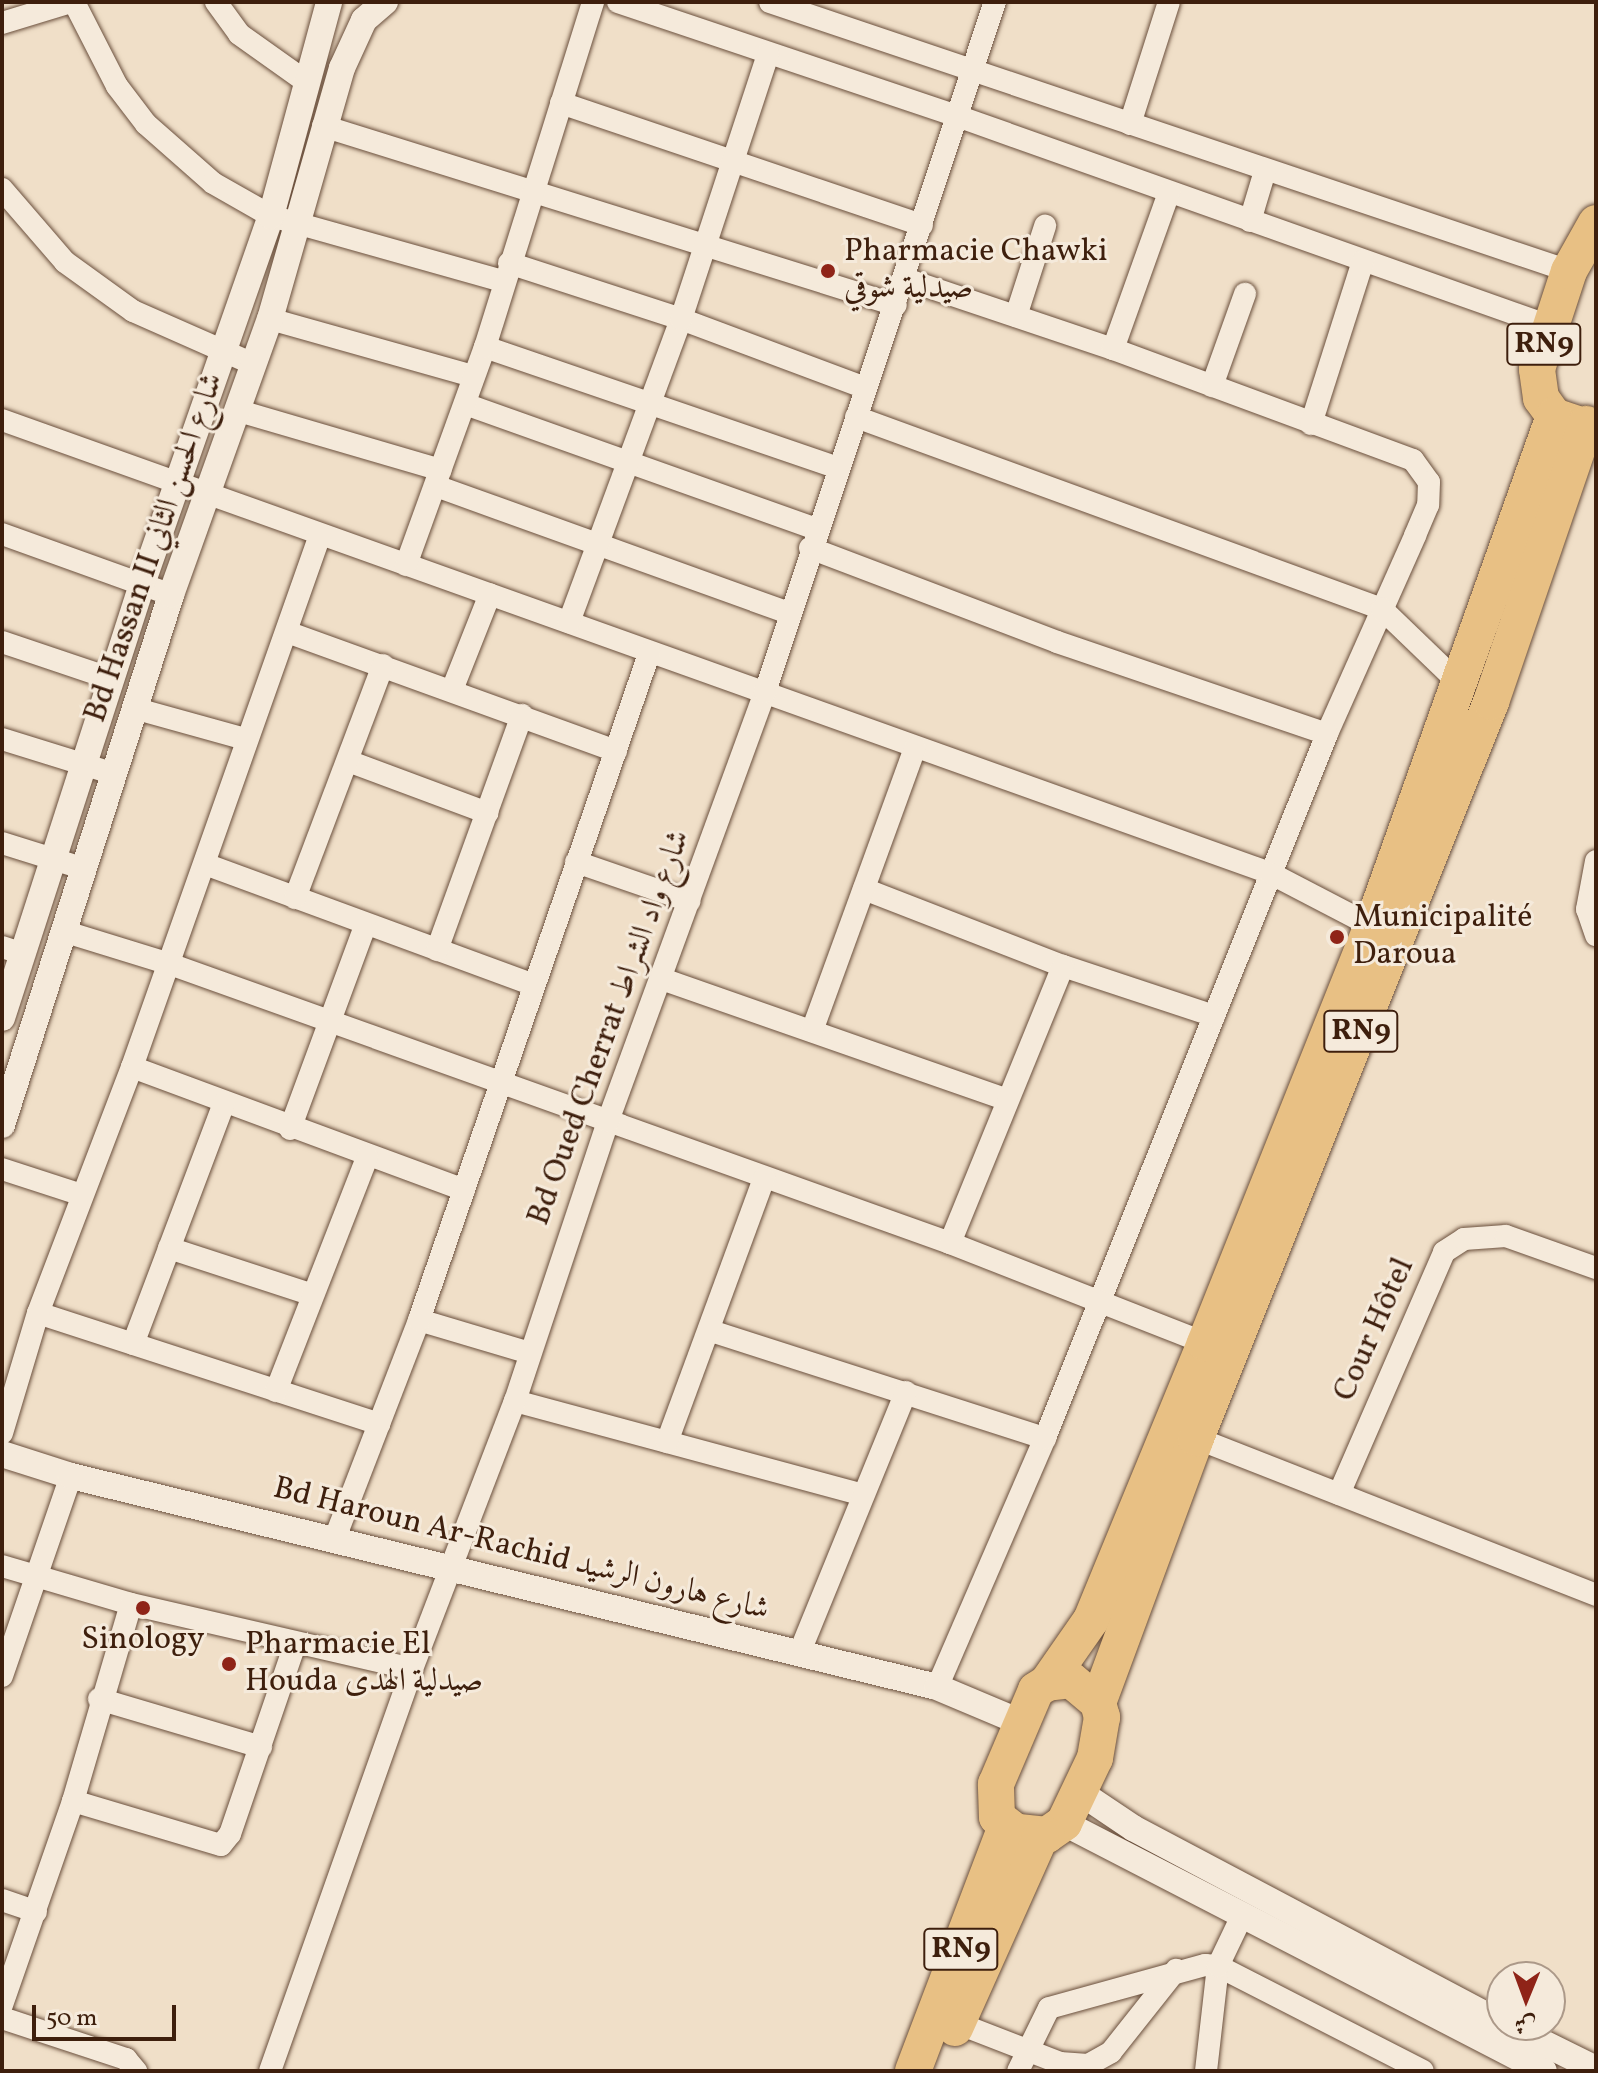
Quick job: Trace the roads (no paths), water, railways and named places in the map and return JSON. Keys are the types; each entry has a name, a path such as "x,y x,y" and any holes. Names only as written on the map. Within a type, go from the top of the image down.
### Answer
{"highway":[{"name":"RN9","path":"1579,421 1537,384 1549,326 1569,271 1596,223"},
{"name":"RN9","path":"913,2071 1006,1826 997,1817 993,1795 1020,1722 1029,1700 1047,1683 1091,1620 1372,926 1459,683 1579,421"},
{"name":"RN9","path":"939,2071 957,2023 1062,1817 1101,1730 1098,1703 1196,1438 1491,702 1579,421"},
{"path":"1047,1683 1071,1680 1098,1703"},
{"path":"1006,1826 1062,1817"}],"street":[{"path":"2,23 35,7 73,2 117,86 146,124 201,174 284,219 506,272 681,319 866,388"},
{"path":"216,2 239,34 308,83"},
{"name":"Bd Hassan II شارع الحسن الثاني","path":"2,1125 171,595 270,319 308,83 329,2"},
{"name":"Bd Hassan II شارع الحسن الثاني","path":"2,1018 13,950 56,860 83,765 142,584 224,355 323,126 364,20 385,2"},
{"path":"406,565 485,347 593,2"},
{"path":"618,2 957,116 1549,326"},
{"path":"770,2 1569,271"},
{"name":"Bd Oued Cherrat شارع واد الشراط","path":"270,2071 412,1669 515,1401 608,1121 765,692 995,2"},
{"path":"1130,124 1169,2"},
{"path":"569,622 681,319 731,159 768,54"},
{"path":"561,103 922,225"},
{"path":"323,126 706,242 896,305"},
{"path":"1250,221 1265,171"},
{"path":"2,189 65,262 133,311 224,355 253,364"},
{"path":"1113,349 1169,193"},
{"path":"1016,316 1045,226"},
{"path":"1311,424 1363,261"},
{"path":"905,279 1113,349 1413,460 1429,482 1428,505 1327,734 1045,1438 937,1687"},
{"path":"1212,386 1245,294"},
{"path":"270,319 473,376"},
{"path":"485,347 838,468"},
{"path":"465,404 814,538 1057,642 1327,734"},
{"path":"239,411 438,478 597,543 791,614"},
{"path":"856,417 1382,609 1459,683"},
{"path":"2,420 175,485 490,594 649,654 765,692 1270,873 1372,926"},
{"path":"2,534 171,595"},
{"path":"2,1433 38,1313 132,1067 205,864 245,739 287,632 320,535"},
{"path":"452,690 490,594"},
{"path":"287,632 616,751"},
{"path":"2,642 112,679"},
{"path":"335,1538 419,1320 649,654"},
{"path":"295,898 383,665"},
{"path":"137,709 245,739"},
{"path":"437,950 522,715"},
{"path":"2,739 115,774"},
{"path":"812,1031 915,748"},
{"path":"348,761 488,813"},
{"path":"2,843 85,869"},
{"path":"1596,861 1587,909 1596,935"},
{"path":"576,862 689,901"},
{"path":"205,864 365,926 533,985"},
{"path":"864,889 1063,966 1214,1016"},
{"path":"290,1129 365,926"},
{"path":"66,932 167,963 950,1243 1205,1343"},
{"path":"950,1243 1005,1099 1063,966"},
{"path":"662,979 1005,1099"},
{"path":"132,1067 290,1129 464,1190"},
{"path":"133,1344 224,1103"},
{"path":"276,1391 367,1157"},
{"path":"2,1169 82,1195"},
{"path":"667,1442 711,1331 764,1178"},
{"name":"Cour Hôtel","path":"1339,1494 1444,1252 1464,1239 1506,1236 1596,1268"},
{"path":"169,1248 313,1295"},
{"path":"38,1313 379,1424"},
{"path":"419,1320 530,1353"},
{"path":"711,1331 1045,1438"},
{"path":"799,1654 906,1392"},
{"path":"515,1401 863,1495"},
{"path":"1196,1438 1596,1595"},
{"name":"Bd Haroun Ar-Rachid شارع هارون الرشيد","path":"2,1454 71,1476 452,1565 937,1687 1020,1722"},
{"path":"2,1676 71,1476"},
{"path":"2,1566 131,1604 412,1669"},
{"path":"2,2005 73,1801 99,1699 131,1604"},
{"path":"73,1801 221,1845 261,1747 295,1644"},
{"path":"99,1699 261,1747"},
{"path":"1062,1817 1133,1828 1486,2014"},
{"path":"1062,1817 1206,1900 1544,2071"},
{"path":"1206,1900 1221,1874"},
{"path":"1206,2071 1218,1966 1254,1892"},
{"path":"2,1900 36,1912"},
{"path":"1022,2061 1039,2020 1057,2004 1176,1970 1218,1966 1423,2071"},
{"path":"957,2023 1022,2061 1074,2066 1101,2060 1176,1970"},
{"path":"2,2018 126,2059 136,2071"},
{"path":"1539,2041 1596,2069"}],"place":[{"name":"Pharmacie Chawki صيدلية شوقي","path":"828,271"},
{"name":"Municipalité Daroua","path":"1337,937"},
{"name":"Sinology","path":"143,1608"},
{"name":"Pharmacie El Houda صيدلية الهدى","path":"229,1664"}]}
